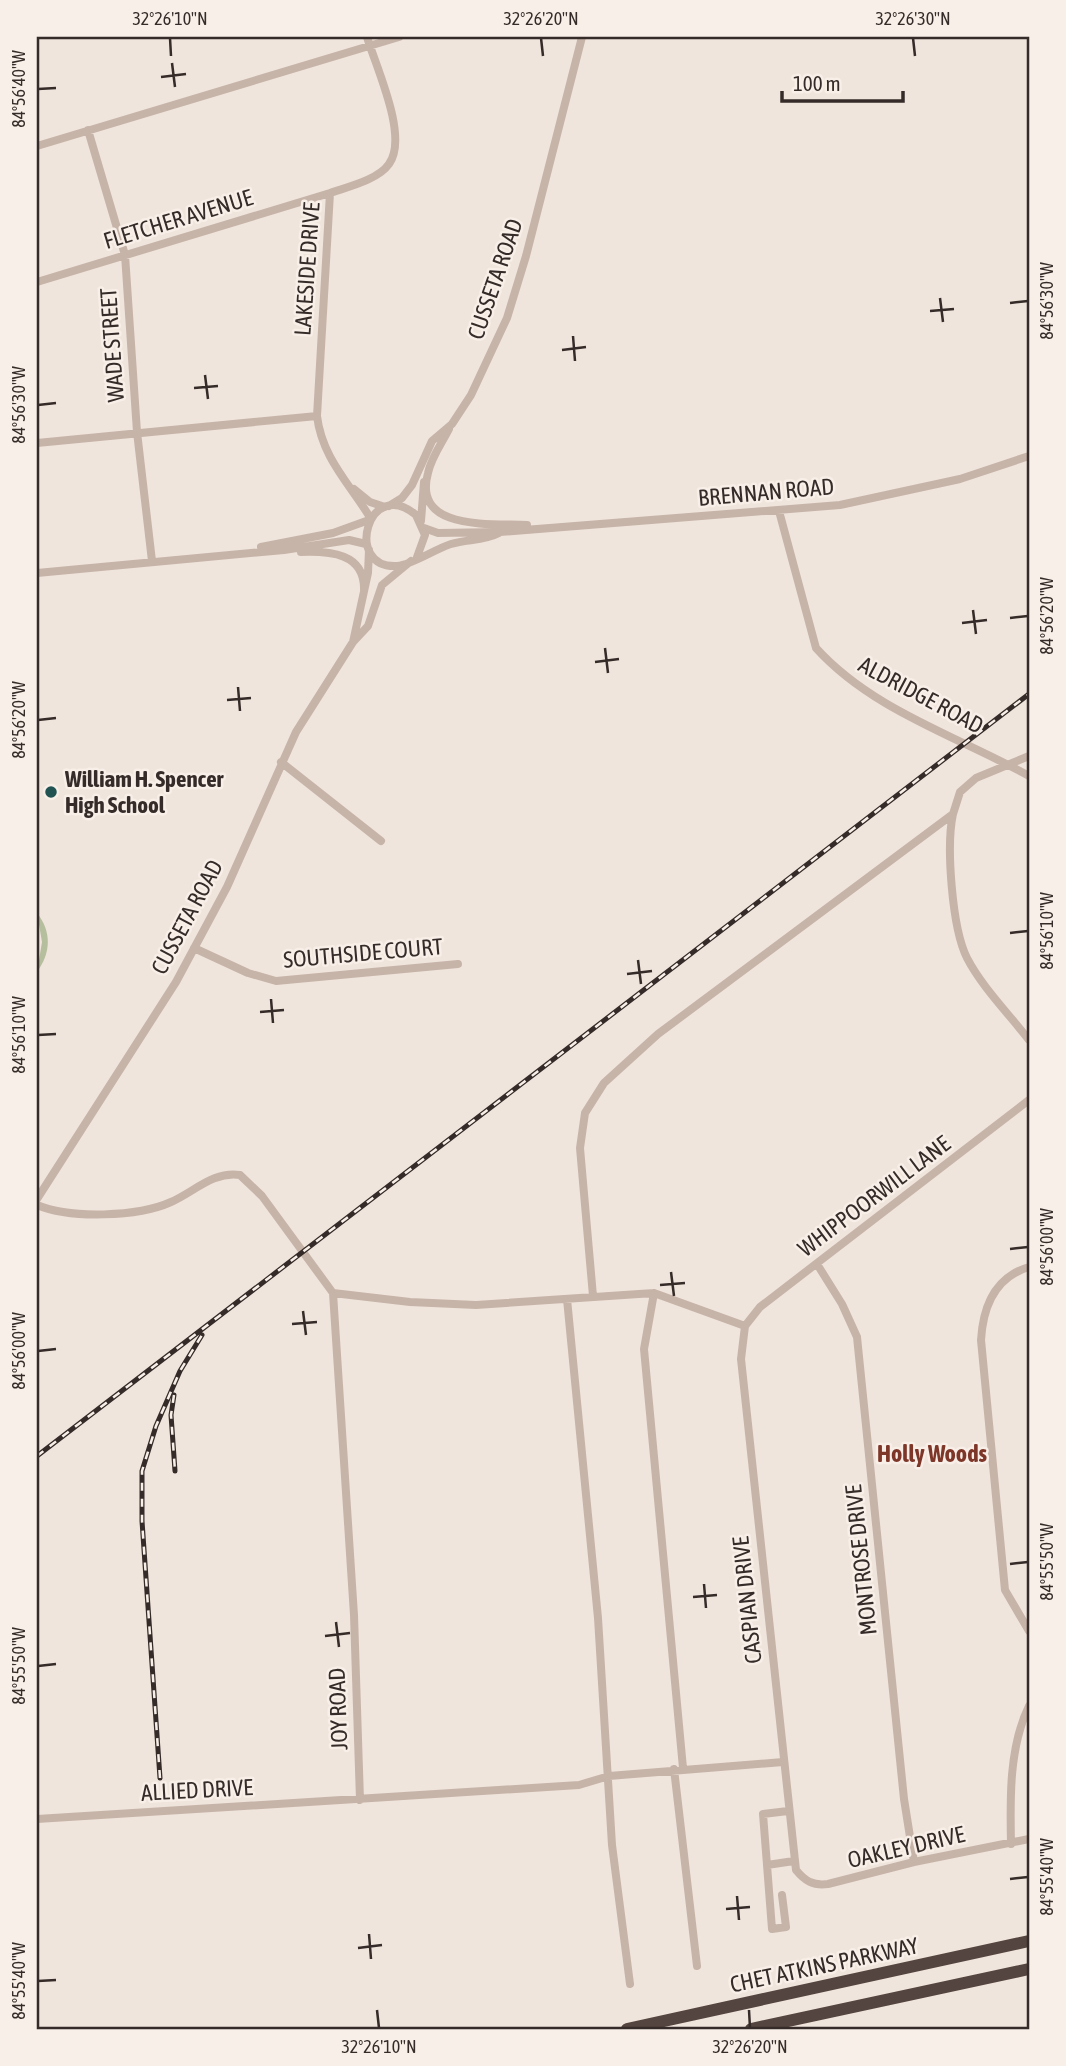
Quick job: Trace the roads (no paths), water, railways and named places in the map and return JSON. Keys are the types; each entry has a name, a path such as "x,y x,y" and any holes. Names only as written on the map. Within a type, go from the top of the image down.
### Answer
{"highway":[{"name":"CHET ATKINS PARKWAY","path":"627,2029 1029,1941"},
{"name":"CHET ATKINS PARKWAY","path":"751,2029 1029,1969"}],"street":[{"name":"LAKESIDE DRIVE","path":"367,37 395,126 396,145 389,165 365,180 330,193 317,416 326,450 370,520"},
{"path":"37,146 399,37"},
{"name":"CUSSETA ROAD","path":"388,507 402,498 412,485 432,440 452,424 484,372 511,305 582,37"},
{"name":"WADE STREET","path":"88,130 125,255 137,432 152,561"},
{"name":"FLETCHER AVENUE","path":"37,282 330,193"},
{"path":"37,443 317,416"},
{"path":"284,550 349,540 367,547 384,564 398,566 414,559 424,543 422,493 428,473 452,424"},
{"name":"BRENNAN ROAD","path":"422,524 438,533 500,532 779,511 893,496 1029,456"},
{"path":"428,473 432,504 447,519 551,527"},
{"name":"LAKESIDE DRIVE","path":"349,486 370,502 388,507"},
{"path":"246,552 332,533 370,520 388,507 404,507 422,524"},
{"name":"ALDRIDGE ROAD","path":"779,511 816,648 844,676 861,688 903,713 1028,776"},
{"path":"367,547 370,520"},
{"name":"BRENNAN ROAD","path":"414,559 453,543 500,532"},
{"name":"CUSSETA ROAD","path":"352,642 364,590 367,547"},
{"path":"37,573 246,552 328,551 348,558 363,575 364,590"},
{"name":"CUSSETA ROAD","path":"37,1199 148,1029 194,948 227,887 296,732 352,642 368,626 382,585 414,559"},
{"path":"1029,756 976,778 960,792 948,835 956,911 967,957 1029,1040"},
{"path":"281,762 313,784 382,841"},
{"path":"593,1296 580,1148 585,1113 604,1083 658,1034 953,814"},
{"name":"SOUTHSIDE COURT","path":"194,948 248,973 276,981 458,964"},
{"name":"WHIPPOORWILL LANE","path":"745,1326 760,1307 1029,1100"},
{"path":"37,1205 72,1213 136,1212 173,1202 217,1176 228,1173 240,1175 262,1196 333,1293 410,1302 476,1305 654,1293 745,1326"},
{"name":"MONTROSE DRIVE","path":"817,1264 842,1304 857,1337 904,1799 914,1862"},
{"path":"1029,1267 1015,1271 992,1292 982,1322 981,1340 1005,1590 1029,1631"},
{"name":"JOY ROAD","path":"333,1293 354,1615 360,1800"},
{"path":"654,1293 644,1349 697,1966"},
{"path":"567,1299 598,1618 612,1845 630,1984"},
{"name":"CASPIAN DRIVE","path":"745,1326 741,1359 795,1866"},
{"path":"1011,1844 1010,1800 1014,1767 1029,1706"},
{"path":"360,1800 579,1785 609,1776 783,1762"},
{"name":"ALLIED DRIVE","path":"37,1819 360,1800"},
{"path":"782,1895 786,1927 772,1929 763,1814 788,1811"},
{"name":"OAKLEY DRIVE","path":"795,1866 803,1880 817,1885 1029,1839"},
{"path":"767,1865 795,1866"}],"railway":[{"path":"37,1456 1029,694"},
{"path":"160,1778 142,1521 142,1471 156,1426 180,1371 202,1335"},
{"path":"174,1395 171,1415 175,1471"}],"place":[{"name":"William H. Spencer High School","path":"51,792"}],"district":[{"name":"Holly Woods","path":"932,1454"}]}
